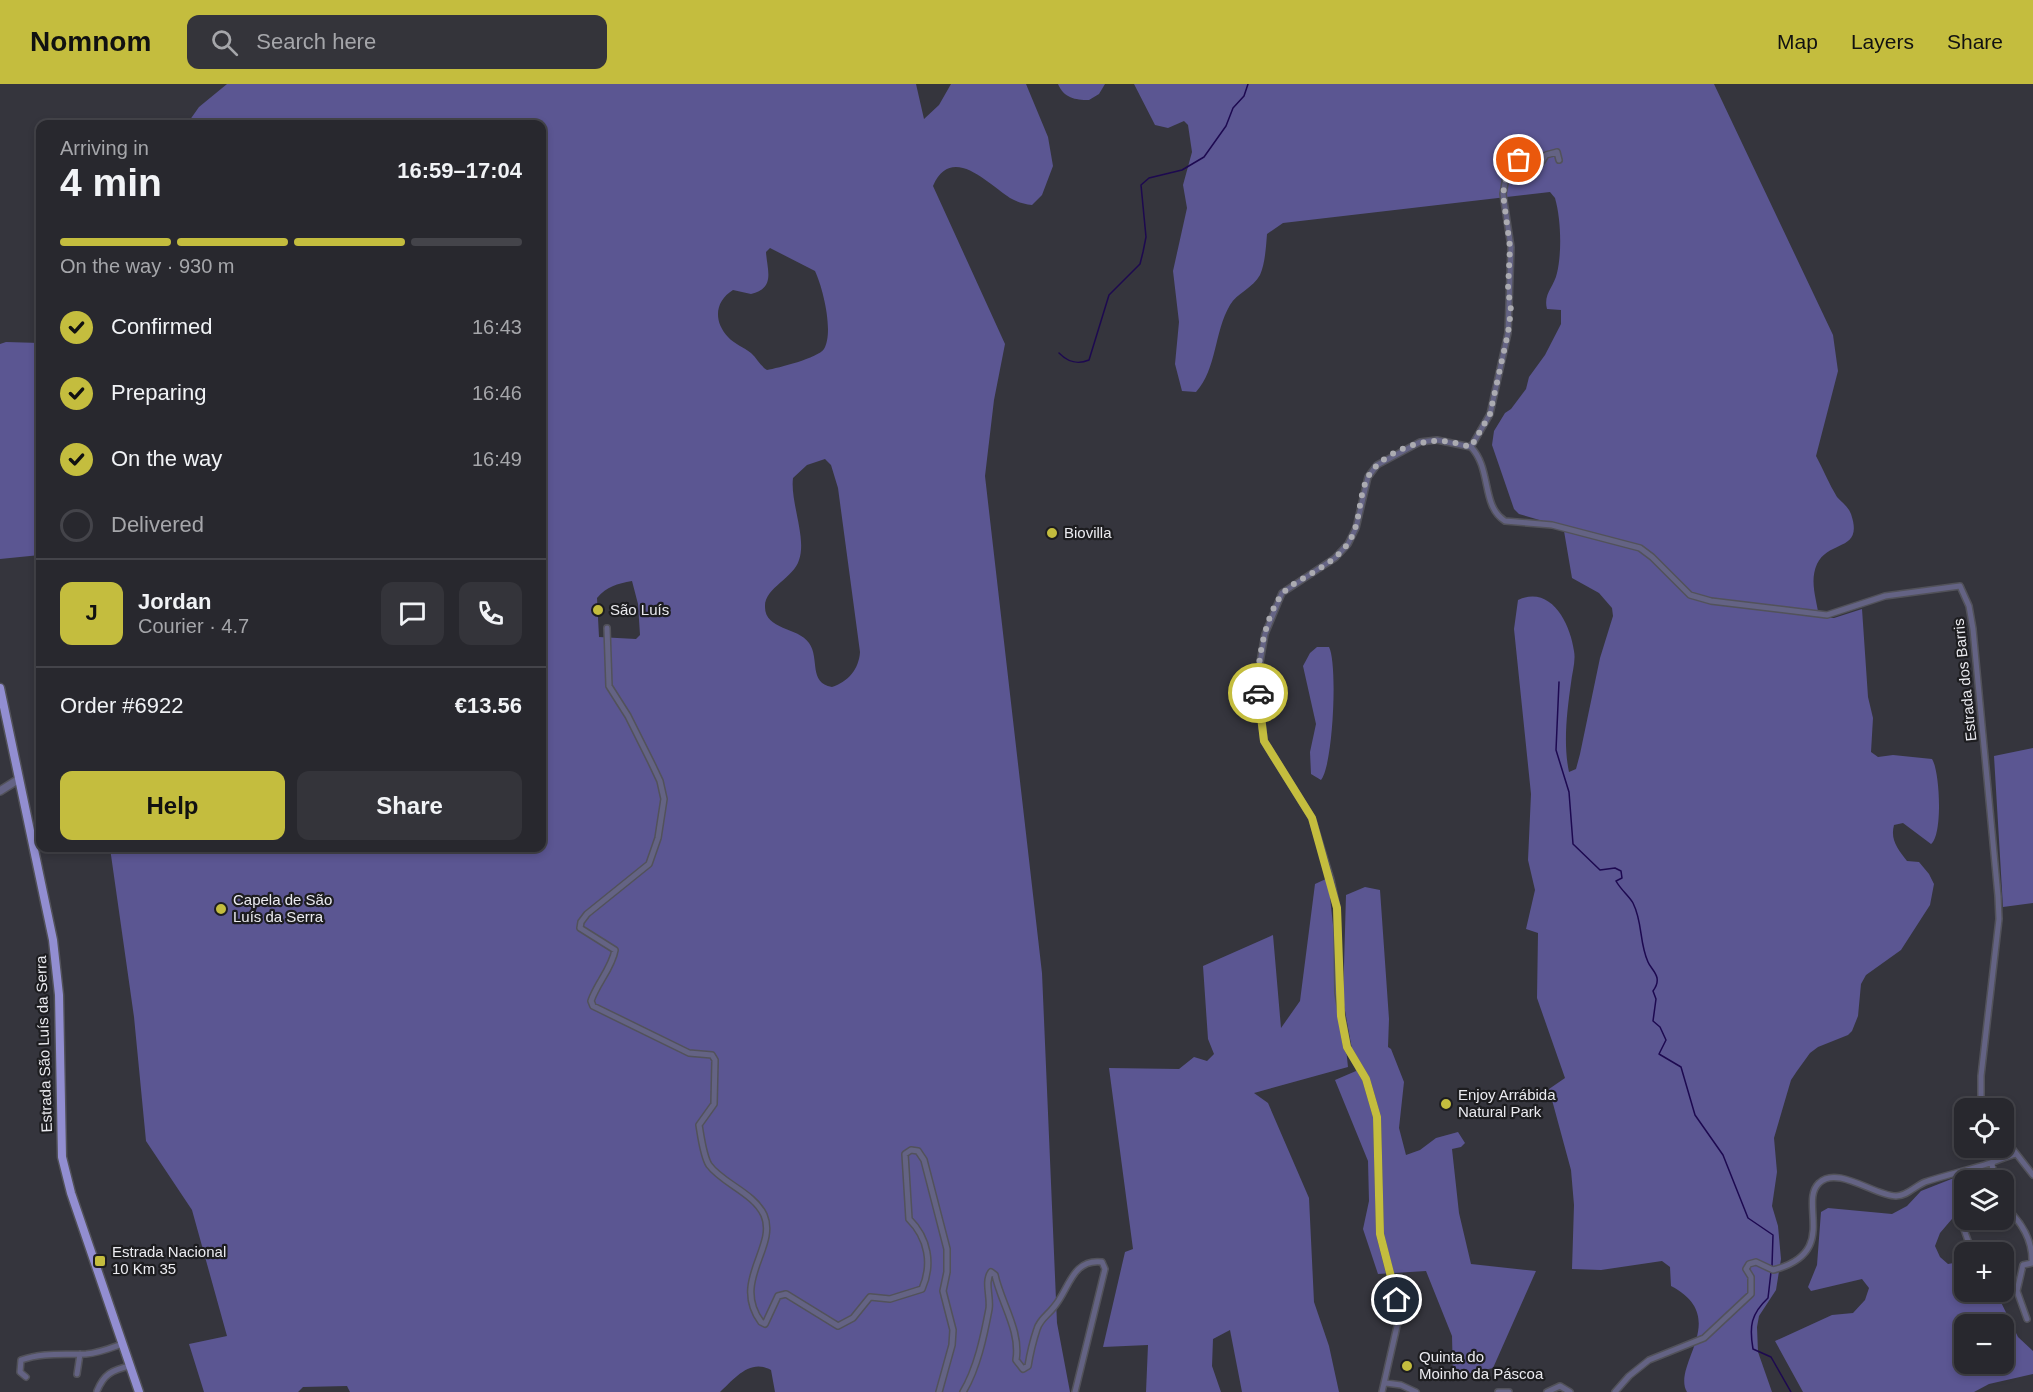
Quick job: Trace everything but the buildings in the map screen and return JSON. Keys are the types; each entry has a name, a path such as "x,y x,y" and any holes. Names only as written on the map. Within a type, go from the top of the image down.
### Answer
{"main road":[{"name":"Estrada São Luís da Serra","path":"0,688 50,926 57,970 62,1157 71,1193 139,1392"}],"street":[{"path":"1382,1392 1386,1383 1400,1313 1380,1234 1377,1117 1369,1086 1347,1047 1338,993 1337,908 1327,867 1312,818 1264,741 1257,679 1265,634 1282,594 1335,558 1348,544 1356,528 1368,477 1377,465 1420,442 1437,440 1471,447 1490,414 1508,333 1511,310 1508,289 1510,247 1503,194 1510,155 1515,155 1528,169 1539,166 1546,155 1557,152 1559,160"},
{"name":"Estrada dos Barris","path":"1471,447 1484,466 1493,509 1497,516 1505,521 1578,531 1640,548 1690,595 1711,602 1827,615 1885,596 1960,586 1969,606 1973,629 1999,920 1981,1076 1981,1098"},
{"path":"608,628 609,686 628,716 660,781 664,799 658,838 649,864 586,914 580,922 580,928 615,950 614,958 594,993 591,1001 593,1006 689,1053 712,1054 715,1060 714,1104 699,1125 709,1165 752,1201 764,1216 762,1249 752,1274 750,1301 760,1322 765,1324 778,1296 786,1294 838,1326 853,1318 870,1297 890,1299 922,1289 928,1276 928,1261 920,1231 909,1219 905,1154 910,1150 918,1152 924,1160 947,1249 947,1272 943,1291 953,1330 952,1345 939,1392"},
{"path":"0,791 19,779"},
{"path":"2014,1151 2033,1175"},
{"path":"1616,1392 1629,1376 1649,1360 1704,1338 1744,1301 1751,1294 1751,1277 1746,1269 1749,1264 1756,1263 1773,1270 1803,1254 1812,1242 1815,1191 1818,1183 1830,1177 1845,1179 1887,1195 1904,1195 1922,1184 2016,1154"},
{"path":"1992,1163 1993,1170"},
{"path":"2014,1214 2031,1246 2032,1263 2023,1265 2017,1291 2027,1319"},
{"path":"963,1392 979,1350 990,1307 987,1278 991,1272 995,1275 998,1291 1018,1346 1016,1360 1023,1369 1028,1366 1037,1328 1042,1318 1056,1306 1072,1276 1083,1266 1094,1261 1102,1262 1105,1269 1075,1392"},
{"path":"26,1377 21,1372 21,1360 32,1356 100,1352 122,1344"},
{"path":"77,1374 80,1354"},
{"path":"97,1391 102,1379 112,1370 130,1366"},
{"path":"1386,1383 1401,1385 1416,1392"},
{"path":"1547,1392 1560,1386 1570,1392"},
{"path":"1498,1392 1509,1392"}],"shaded area":[{"path":"227,84 916,84 924,119 939,105 951,84 1026,84 1048,137 1053,166 1042,195 1032,205 1021,203 971,171 960,167 950,168 941,174 933,186 1005,344 994,400 985,476 1042,973 1057,1323 1070,1392 775,1392 771,1370 756,1367 749,1368 737,1376 720,1392 350,1392 347,1386 303,1387 298,1392 204,1392 189,1344 227,1336 192,1210 146,1141 134,1017 111,852 546,852 546,120 190,120 199,107","holes":["770,248 815,271 828,321 827,341 824,349 814,356 767,370 751,353 733,342 723,331 718,318 720,305 733,290 751,294 764,287 768,278 766,252","825,459 831,465 838,488 860,652 852,674 843,682 832,687 820,681 809,643 770,620 765,607 769,594 796,566 801,551 793,478 807,465","632,581 638,604 640,635 636,639 599,637 597,598 609,588"]},
{"path":"1058,84 1105,84 1099,94 1089,100 1070,97 1060,89"},
{"path":"1134,84 1714,84 1833,335 1838,371 1816,456 1837,497 1850,511 1854,526 1849,540 1822,556 1817,564 1814,584 1819,618 1834,618 1862,609 1868,697 1873,718 1871,752 1878,757 1893,755 1932,759 1937,776 1939,803 1937,829 1931,844 1903,823 1894,825 1893,830 1896,844 1907,861 1919,862 1934,884 1930,905 1901,950 1866,975 1861,984 1858,1016 1852,1031 1848,1035 1818,1047 1810,1053 1797,1071 1791,1080 1774,1138 1777,1172 1772,1206 1778,1226 1781,1259 1776,1290 1759,1316 1757,1327 1758,1352 1772,1392 1687,1392 1684,1381 1699,1326 1697,1312 1689,1299 1671,1286 1670,1267 1662,1261 1601,1270 1572,1269 1574,1205 1571,1170 1549,1089 1565,1078 1537,998 1538,933 1526,929 1535,890 1528,860 1531,794 1514,629 1518,600 1530,597 1549,602 1557,609 1568,629 1575,659 1566,727 1569,772 1576,769 1600,658 1613,616 1612,608 1599,593 1572,578 1564,531 1560,526 1519,514 1514,509 1492,445 1494,431 1505,413 1511,409 1526,389 1529,377 1545,355 1561,324 1561,310 1547,309 1546,304 1556,278 1560,255 1560,225 1555,198 1550,192 1283,223 1267,234 1260,275 1230,305 1203,383 1196,392 1182,391 1175,364 1179,322 1173,271 1187,208 1183,185 1192,152 1188,125 1184,121 1168,128 1155,125"},
{"path":"6,342 36,343 36,555 0,559 0,344"},
{"path":"1317,647 1329,647 1332,657 1334,693 1329,756 1321,780 1311,774 1310,752 1316,724 1303,666 1310,653"},
{"path":"2033,748 2033,903 2003,907 1994,756"},
{"path":"1328,878 1348,1067 1254,1093 1268,1103 1309,1198 1314,1302 1329,1346 1339,1392 1242,1392 1230,1330 1213,1339 1212,1366 1221,1392 1146,1392 1148,1345 1103,1347 1125,1252 1133,1249 1109,1068 1179,1069 1194,1057 1207,1061 1214,1054 1208,1039 1203,966 1273,935 1281,1028 1300,1001 1315,884"},
{"path":"1365,887 1380,890 1389,1019 1388,1047 1391,1049 1404,1082 1399,1128 1406,1155 1420,1150 1436,1138 1458,1132 1465,1143 1461,1147 1452,1149 1459,1213 1471,1264 1536,1271 1493,1368 1453,1377 1452,1336 1426,1271 1378,1274 1363,1229 1369,1201 1368,1161 1335,1080 1356,1071 1343,1000 1346,895"},
{"path":"1954,1178 1954,1217 1940,1233 1935,1246 1940,1257 1948,1264 1954,1263 1954,1302 2001,1302 2007,1314 1954,1314 1954,1374 2014,1374 2014,1329 2018,1337 2033,1351 2033,1374 1989,1384 1974,1392 1803,1392 1775,1341 1832,1315 1853,1313 1865,1300 1869,1288 1862,1279 1811,1291 1808,1287 1817,1265 1821,1212 1828,1208 1892,1214 1907,1206 1921,1191"}],"waterway":[{"path":"1059,353 1073,362 1089,360 1109,295 1140,264 1146,237 1141,185 1149,178 1182,170 1204,157 1226,126 1233,108 1244,96 1248,84"},
{"path":"1559,682 1556,750 1569,792 1573,844 1600,870 1615,868 1621,871 1622,878 1616,881 1636,910 1645,955 1657,978 1657,985 1653,991 1656,999 1653,1021 1660,1027 1666,1040 1659,1054 1681,1067 1695,1115 1723,1155 1748,1218 1773,1235 1772,1266"},
{"path":"1771,1272 1768,1298 1758,1309 1753,1321 1751,1334 1753,1349 1771,1357 1791,1392"}],"way so far":[{"path":"1258,693 1259,658 1274,608 1282,594 1290,587 1335,558 1348,544 1356,528 1368,477 1377,465 1420,442 1437,440 1471,447 1490,414 1505,350 1511,310 1508,289 1510,247 1503,194 1504,179 1510,155 1515,155 1519,160"}],"place":[{"name":"Biovilla","path":"1052,533"},
{"name":"São Luís","path":"598,610"},
{"name":"Capela de São Luís da Serra","path":"221,909"},
{"name":"Enjoy Arrábida Natural Park","path":"1446,1104"},
{"name":"Estrada Nacional 10 Km 35","path":"100,1261"},
{"name":"Quinta do Moinho da Páscoa","path":"1407,1366"}],"route":[{"path":"1258,693 1260,724 1264,741 1273,759 1300,796 1312,818 1337,908 1338,993 1341,1016 1347,1047 1355,1064 1366,1079 1372,1093 1377,1117 1380,1139 1380,1234 1397,1300"}]}
